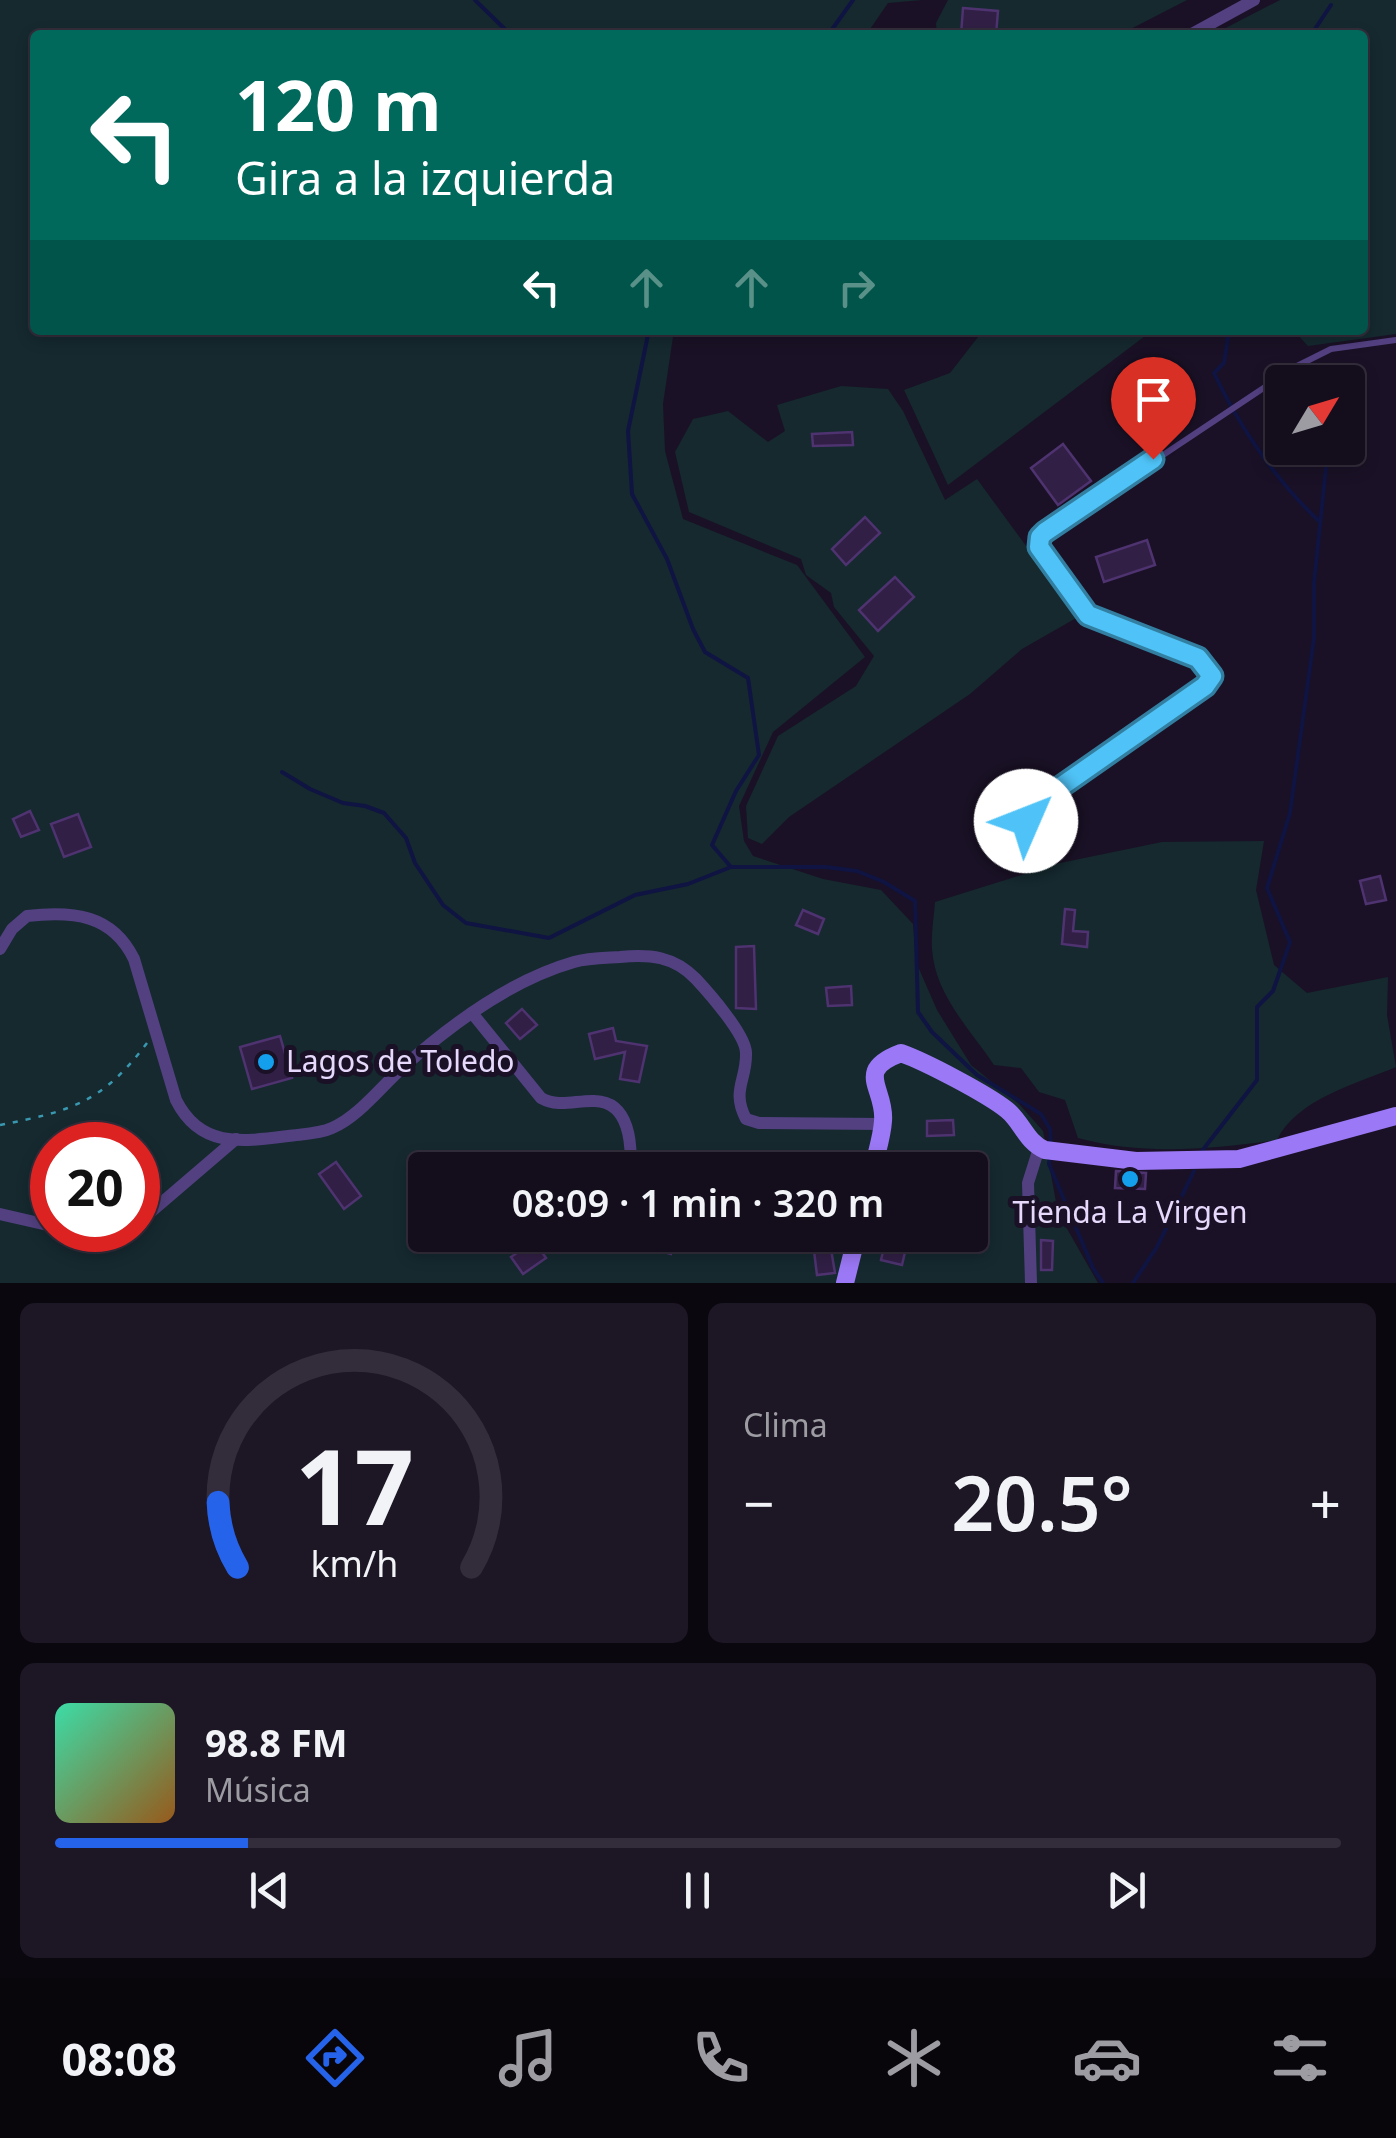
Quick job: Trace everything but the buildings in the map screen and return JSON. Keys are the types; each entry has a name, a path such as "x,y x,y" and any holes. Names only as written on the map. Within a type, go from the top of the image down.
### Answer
{"street":[{"path":"1199,30 1254,0"},
{"path":"0,949 12,928 27,916 96,919 113,929 126,944 184,1116 200,1130 218,1138 254,1140 332,1128 472,1013 540,975 577,961 651,954 676,962 694,977 744,1041 746,1056 738,1087 739,1106 746,1118 760,1123 883,1124"},
{"path":"472,1013 541,1098 551,1103 594,1101 611,1106 626,1126 631,1152"},
{"path":"876,1152 884,1115 874,1082 876,1070 883,1060 901,1053 1000,1105 1047,1149 1136,1160 1239,1160 1396,1116"},
{"path":"160,1204 236,1139"},
{"path":"1031,1283 1028,1183 1047,1149"},
{"path":"0,1214 30,1221"},
{"path":"845,1283 853,1252"}],"lane":[{"path":"1040,848 1026,813 1205,686 1212,676 1198,658 1088,615 1041,551 1040,537 1295,367 1331,349 1396,340"}],"path":[{"path":"0,1124 89,1101 116,1080 154,1034"}],"shaded area":[{"path":"0,0 922,0 888,3 869,30 30,30 30,335 673,335 663,404 665,451 683,519 797,565 865,657 773,732 739,806 744,841 753,856 823,879 881,890 913,924 916,962 937,1010 971,1065 1019,1104 1043,1131 1058,1213 1098,1283 0,1283"},
{"path":"948,0 1187,0 1129,30 937,30 936,23"},
{"path":"1280,0 1396,0 1396,334 1308,346 1298,335 1368,335 1368,30 1222,30"},
{"path":"1146,335 948,485 904,390 950,373 978,337"},
{"path":"841,386 888,389 903,411 945,500 977,479 1078,617 1022,649 970,694 789,817 762,844 748,838 746,806 778,736 856,686 874,656 834,607 831,593 806,575 801,559 689,512 675,452 693,419 728,411 768,442 785,431 777,405"},
{"path":"1264,841 1256,890 1274,965 1307,993 1388,977 1387,1015 1396,1067 1313,1103 1286,1126 1277,1140 1152,1149 1078,1138 1065,1100 1039,1092 1021,1068 994,1065 955,1011 940,981 932,949 935,902 1060,863 1162,842"}],"waterway":[{"path":"475,0 506,30"},
{"path":"832,30 853,0"},
{"path":"1314,30 1331,5"},
{"path":"648,335 628,431 632,494 667,559 705,652 748,678 759,755 736,791 712,845 731,867"},
{"path":"1228,335 1224,363 1214,373 1260,452 1319,521"},
{"path":"1202,1151 1257,1080 1257,1007 1273,991 1290,942 1267,888 1290,813 1314,638 1314,583 1326,465"},
{"path":"282,772 343,803 384,813 406,838 415,863 443,905 466,923 549,938 635,895 688,884 731,867 826,867 857,871 884,882 915,901 918,1012 932,1032 977,1075 1041,1114 1050,1129 1051,1145"},
{"path":"1050,1154 1049,1164 1103,1283"},
{"path":"1133,1283 1157,1247 1194,1171"}],"place":[{"name":"Lagos de Toledo","path":"266,1062"},
{"name":"Tienda La Virgen","path":"1130,1179"}],"route":[{"path":"1026,821 1026,813 1036,804 1205,686 1212,676 1198,658 1088,615 1039,547 1045,532 1153,459"}]}
